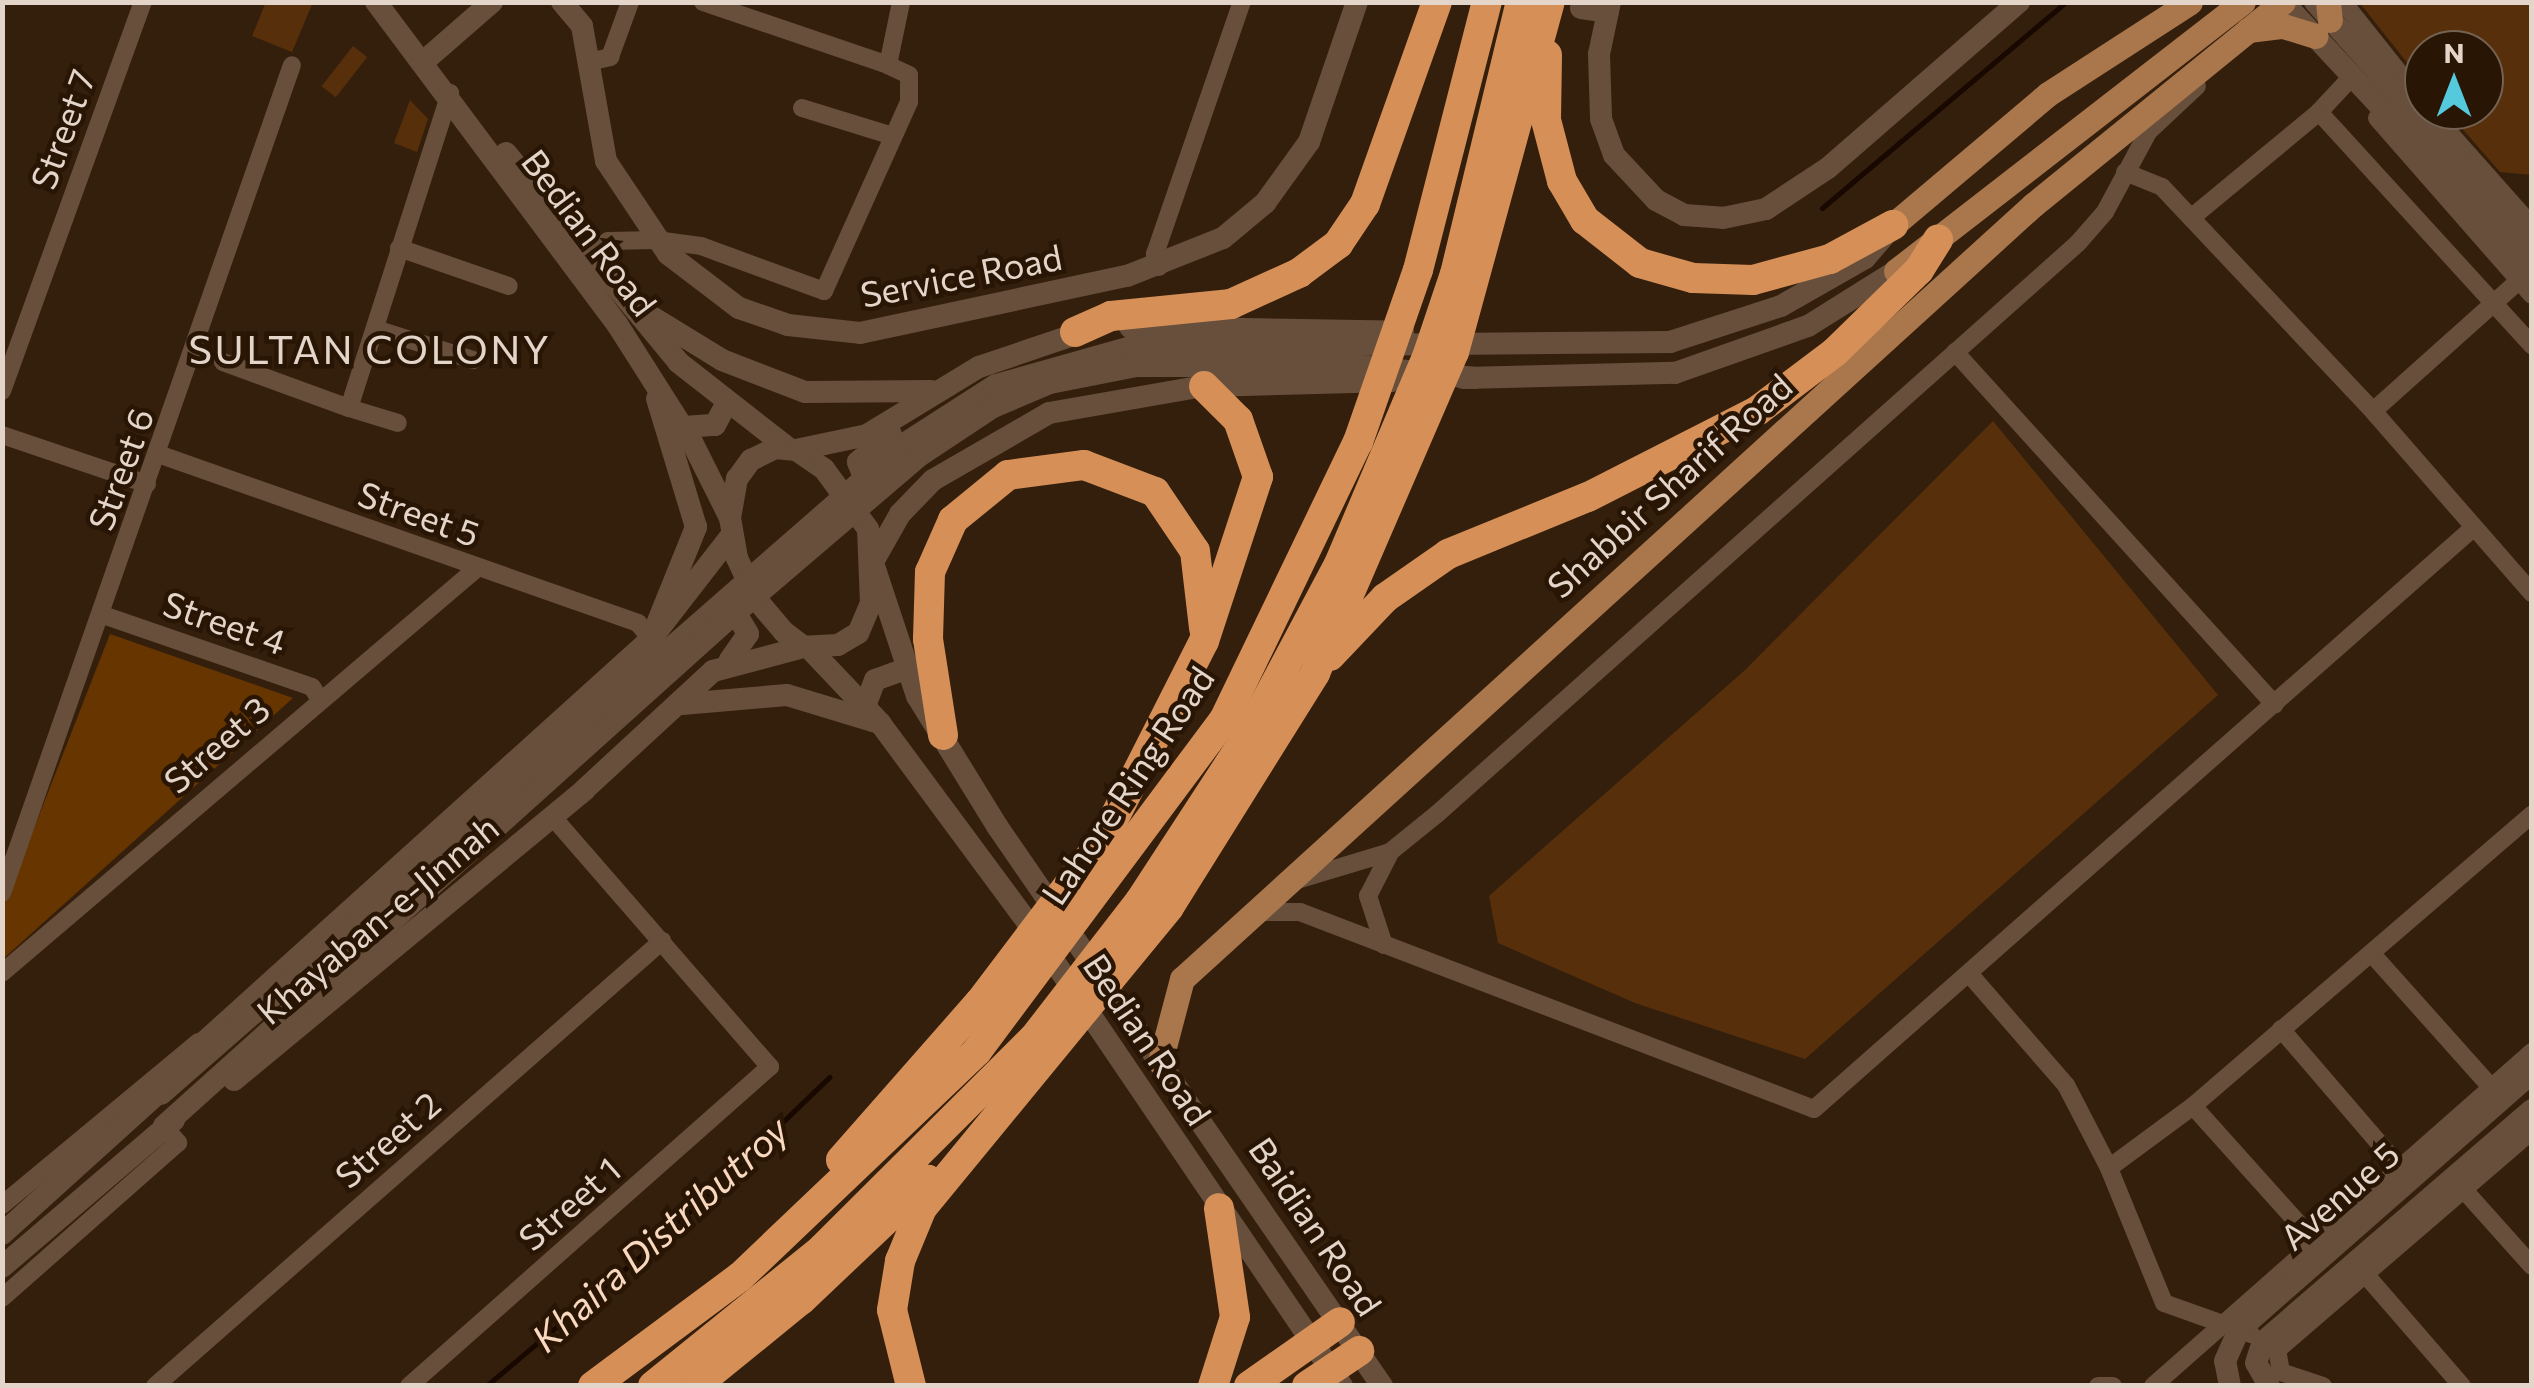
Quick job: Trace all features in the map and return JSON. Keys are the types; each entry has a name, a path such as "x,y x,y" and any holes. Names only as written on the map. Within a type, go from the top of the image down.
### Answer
{"highway":[{"path":"1075,332 1112,316 1232,304 1299,274 1338,244 1366,204 1438,2"},
{"name":"Lahore Ring Road","path":"593,1386 768,1252 1006,1020 1113,878 1224,720 1358,442 1418,270 1487,2"},
{"path":"1539,3 1544,96 1554,162 1585,220 1618,250 1669,274 1753,280 1830,259 1893,225"},
{"name":"Lahore Ring Road","path":"653,1386 822,1249 1042,1049 1155,904 1409,439 1466,279 1539,3"},
{"path":"1155,904 1316,673 1385,598 1448,554 1723,434 1835,352 1920,270 1938,240"},
{"path":"1676,456 1843,328 1896,271"},
{"path":"768,1252 980,1002 1104,838 1204,641 1258,477 1238,420 1204,386"},
{"path":"1316,673 1409,439"},
{"path":"944,735 928,639 930,572 953,520 1008,475 1084,465 1155,492 1196,550 1204,641"},
{"path":"911,1386 894,1334 900,1261 922,1208 984,1133 1042,1049"},
{"path":"695,1386 984,1133"},
{"path":"1214,1386 1234,1317 1219,1208"},
{"path":"1249,1386 1340,1322"},
{"path":"1326,1380 1359,1351"}],"main road":[{"name":"Bedian Road","path":"376,2 450,93 452,108 580,258 684,427 732,537"},
{"path":"422,62 492,2"},
{"name":"Service Road","path":"562,2 582,26 606,161 656,240 694,279 739,308 838,332 921,325 1159,267 1231,232 1290,174 1309,142 1357,2"},
{"path":"1581,8 1609,7 1600,119 1614,155 1656,200 1684,214 1724,218 1766,209 1828,168 2019,2"},
{"path":"915,405 858,468 888,507 954,455 978,449 1073,406 1204,386 1690,369 1808,326 1896,271 2243,2"},
{"path":"2283,2 2326,13 2528,227"},
{"name":"Shabbir Sharif Road","path":"1160,1062 1182,979 2032,205 2283,2"},
{"path":"161,1094 904,444 974,396 1056,362 1131,346 1630,346 1722,328 1816,288 1865,258 1893,225 2048,94 2179,7"},
{"path":"2248,30 2283,26 2326,13"},
{"path":"2326,13 2349,78 2527,273"},
{"path":"580,258 726,404 832,476 868,529 874,564 905,669 944,735"},
{"path":"624,299 722,360 806,392 937,390"},
{"path":"806,647 774,624 732,537 744,467 770,450 866,436 937,390 1075,332 1359,326 1490,344"},
{"path":"164,1126 734,614 919,456 993,407 1065,378 1136,366 1359,366 1475,378"},
{"path":"655,636 696,527 657,388"},
{"path":"684,427 715,425 726,404"},
{"path":"730,660 838,645 858,633 874,564 900,514 978,449"},
{"name":"Khayaban-e-Jinnah","path":"655,636 732,537"},
{"name":"Khayaban-e-Jinnah","path":"2,1234 161,1094 202,1038 655,636 715,594 736,610 748,636 730,660 682,704 280,1049 164,1126 2,1267"},
{"name":"Bedian Road","path":"806,647 872,714 1026,920 1312,1342 1326,1380"},
{"path":"682,704 787,695 872,714 875,680 905,669"},
{"name":"Bedian Road","path":"944,735 997,826 1122,1008"},
{"name":"Baidian Road","path":"1122,1008 1382,1386"},
{"name":"Avenue 5","path":"2229,1328 2405,1173 2532,1074"},
{"name":"Avenue 5","path":"2266,1338 2532,1110"},
{"path":"2229,1328 2225,1361 2230,1386"},
{"path":"2266,1338 2256,1363 2269,1386"}],"street":[{"name":"Street 7","path":"4,381 142,2"},
{"path":"589,62 610,57 630,2"},
{"path":"580,258 608,241 656,240 701,246 824,292 912,86 909,75 703,2"},
{"path":"888,65 901,2"},
{"path":"1159,267 1155,254 1242,2"},
{"path":"2326,13 2404,85"},
{"path":"1384,945 1368,896 1390,852 2092,228 2148,132 2202,80 2207,63"},
{"name":"Street 6","path":"2,893 160,454 292,66"},
{"path":"2192,218 2319,112 2349,78"},
{"path":"349,408 378,330 450,93"},
{"path":"802,108 890,135"},
{"path":"2319,112 2532,344"},
{"path":"2446,130 2528,227"},
{"path":"2125,172 2156,182 2192,218 2373,411 2532,592"},
{"path":"400,248 509,286"},
{"path":"2373,411 2527,273 2532,294"},
{"path":"378,330 473,360"},
{"path":"1955,352 2275,706"},
{"path":"223,362 398,423"},
{"path":"2,436 147,484"},
{"name":"Street 5","path":"160,454 638,624 655,636"},
{"path":"1256,912 1300,912 1814,1109 1972,977 2473,528"},
{"name":"Street 3","path":"2,973 476,568"},
{"name":"Street 4","path":"103,615 312,686 320,698"},
{"path":"2109,1168 2193,1106 2532,814"},
{"path":"552,816 662,942"},
{"path":"1286,884 1390,852"},
{"name":"Street 1","path":"409,1386 770,1067 662,942"},
{"name":"Street 2","path":"155,1386 662,942"},
{"path":"2372,954 2492,1088"},
{"path":"1972,977 2066,1085 2109,1168 2164,1302 2266,1338"},
{"path":"2281,1030 2405,1173"},
{"path":"2,1205 202,1038"},
{"path":"2154,1386 2229,1328 2314,1241 2405,1173 2532,1052"},
{"path":"2193,1106 2314,1241"},
{"path":"2,1298 178,1144 164,1126"},
{"path":"2324,1386 2281,1372 2277,1350 2532,1132"},
{"path":"2464,1190 2532,1266"},
{"path":"2366,1274 2462,1386"},
{"path":"2098,1386 2113,1386"}],"shaded area":[{"path":"110,634 293,698 3,959 2,910"}],"building":[{"path":"266,2 313,2 292,52 252,36"},
{"path":"2359,2 2532,2 2532,175 2500,172 2463,130 2504,130 2504,30 2404,30 2404,59"},
{"path":"353,46 367,57 336,97 322,86"},
{"path":"410,100 428,119 417,152 394,143"},
{"path":"1993,421 2218,695 1805,1059 1635,1003 1498,943 1489,896 1744,671"}],"waterway":[{"name":"Khaira Distributroy","path":"1822,208 2066,2"},
{"name":"Khaira Distributroy","path":"486,1386 663,1237 829,1077"}],"district":[{"name":"SULTAN COLONY","path":"370,348"}]}
